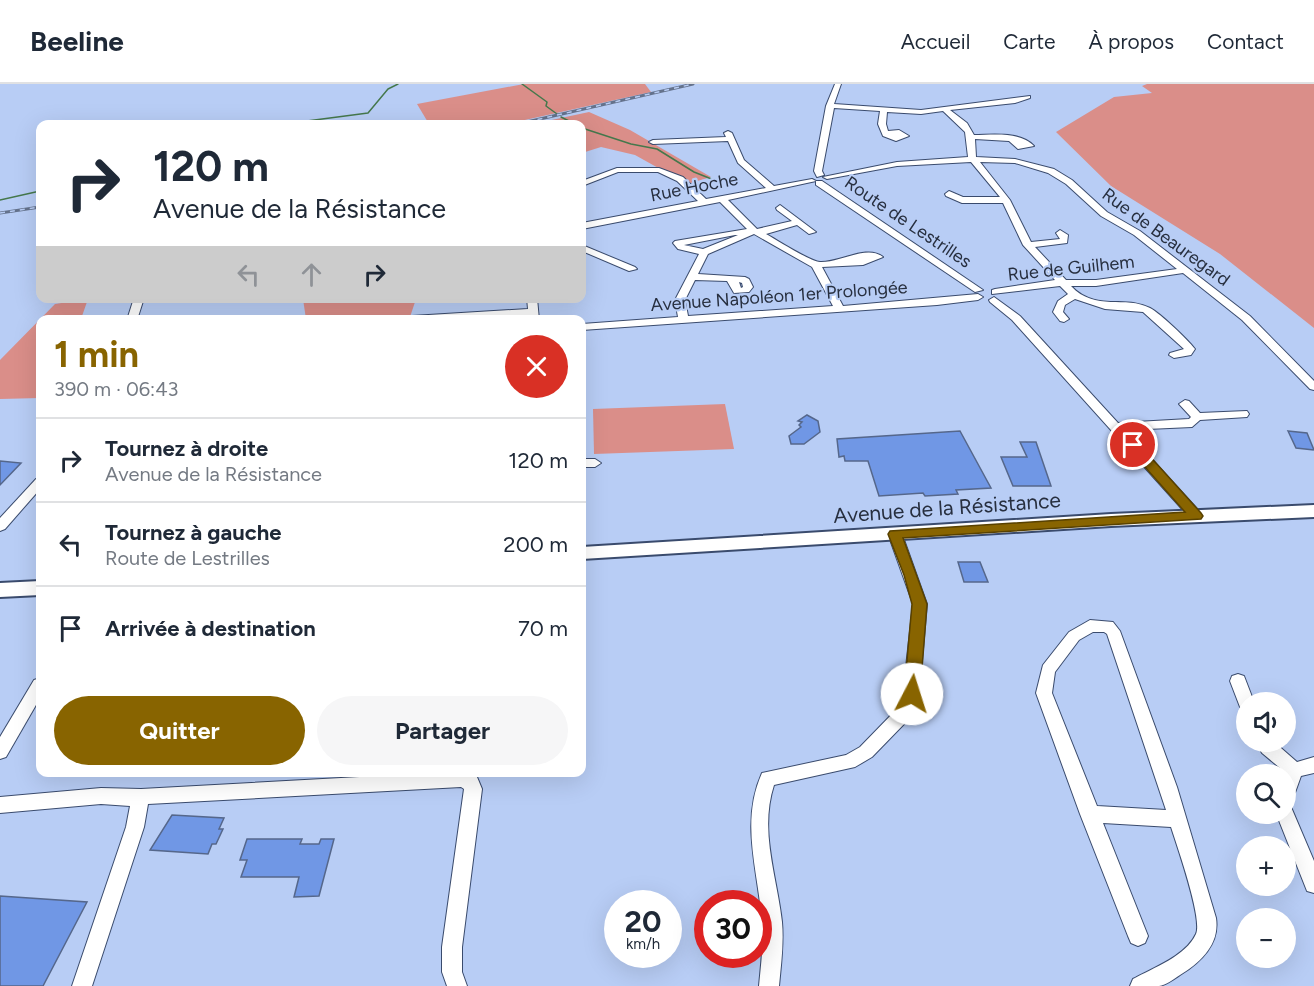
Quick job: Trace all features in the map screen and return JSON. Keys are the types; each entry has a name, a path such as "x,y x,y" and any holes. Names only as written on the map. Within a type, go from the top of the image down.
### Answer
{"main road":[{"name":"Avenue de la Résistance","path":"586,553 1314,511"},
{"path":"0,583 36,581"},
{"path":"0,590 36,588"}],"street":[{"name":"Route de Lestrilles","path":"838,84 830,106 818,171 820,179 978,294"},
{"path":"830,106 921,112 1015,101 1028,97"},
{"path":"946,110 964,125 971,137 969,152 1006,200 1028,245 1060,282 1074,295 1105,306 1137,307 1147,310 1190,349 1174,355"},
{"path":"884,111 882,124 883,130 887,133"},
{"path":"653,142 729,135 741,161 772,189"},
{"path":"971,137 1012,139"},
{"name":"Rue de Beauregard","path":"820,179 897,164 974,159 1015,161 1051,171 1069,182 1104,214 1137,233 1246,318 1314,387"},
{"path":"586,182 617,170 659,170 680,178 704,202"},
{"name":"Rue Hoche","path":"586,224 820,179"},
{"path":"950,194 962,200 1006,200"},
{"path":"722,199 756,232 816,265 839,308"},
{"path":"780,208 812,232"},
{"path":"756,232 735,232 678,243 681,247 704,252 756,232 797,222"},
{"path":"1028,245 1064,241 1065,237 1060,233"},
{"path":"586,250 632,269"},
{"path":"684,320 680,300 704,252"},
{"path":"816,265 845,262"},
{"name":"Rue de Guilhem","path":"995,296 1060,282 1096,284 1186,270"},
{"path":"692,277 729,278"},
{"path":"978,294 995,296 1196,516"},
{"name":"Avenue Napoléon 1er Prolongée","path":"586,327 839,308 978,294"},
{"path":"1064,319 1058,312 1059,307 1062,301 1074,295"},
{"path":"1185,404 1197,417"},
{"path":"1117,427 1192,423 1197,417 1243,414"},
{"path":"0,526 36,486"},
{"path":"769,986 773,939 759,831 762,792 768,779 849,762 866,752 901,716 912,694 920,604 895,534"},
{"path":"1138,936 1044,693 1048,670 1074,636 1090,626 1108,626 1113,631 1160,765 1205,911 1207,931 1196,951 1185,960 1140,986"},
{"path":"1238,681 1242,692"},
{"path":"0,752 36,692"},
{"path":"1273,752 1288,764"},
{"path":"1296,770 1314,765"},
{"path":"0,805 100,796 117,798 447,782 463,777"},
{"path":"457,986 452,967 452,947 473,789 467,777"},
{"path":"82,986 132,836 141,797"},
{"path":"1089,814 1176,819"},
{"path":"1290,824 1314,884"}],"shaded area":[{"path":"524,84 645,84 651,92 525,120 427,120 417,104"},
{"path":"1147,84 1314,84 1314,328 1220,254 1111,186 1056,132 1114,97 1152,93 1142,86"},
{"path":"589,112 630,130 711,177 687,184 635,155 601,147 586,152 586,120 552,120"},
{"path":"87,303 82,315 44,315 55,304"},
{"path":"304,303 415,303 411,315 305,315"},
{"path":"36,323 36,398 0,399 0,360"},
{"path":"725,404 734,449 594,454 593,409"}],"building":[{"path":"807,415 818,421 820,432 804,444 791,444 789,436 801,427 799,425 802,422 798,421"},
{"path":"960,431 991,488 956,490 958,494 925,496 923,493 879,496 868,461 845,461 844,456 839,457 837,439"},
{"path":"1288,431 1307,433 1314,450 1296,448"},
{"path":"1020,442 1036,442 1051,486 1013,486 1001,457 1027,457"},
{"path":"0,461 21,463 0,485"},
{"path":"958,562 980,562 988,582 964,582"},
{"path":"172,815 224,818 219,829 223,829 208,854 150,850"},
{"path":"247,839 302,839 300,844 319,844 321,839 334,839 319,896 294,897 299,877 241,877 247,860 240,860"},
{"path":"0,896 87,902 43,986 0,986"}],"waterway":[{"path":"315,120 368,113 388,89 398,84"},
{"path":"522,84 547,102 546,106 557,114"},
{"path":"561,117 567,120"},
{"path":"586,129 631,144 657,149 694,172 714,180"},
{"path":"0,200 36,192"}],"railway":[{"path":"536,120 693,84"},
{"path":"0,213 36,208"}],"route":[{"path":"912,694 920,604 895,534 1196,516 1133,445"}]}
